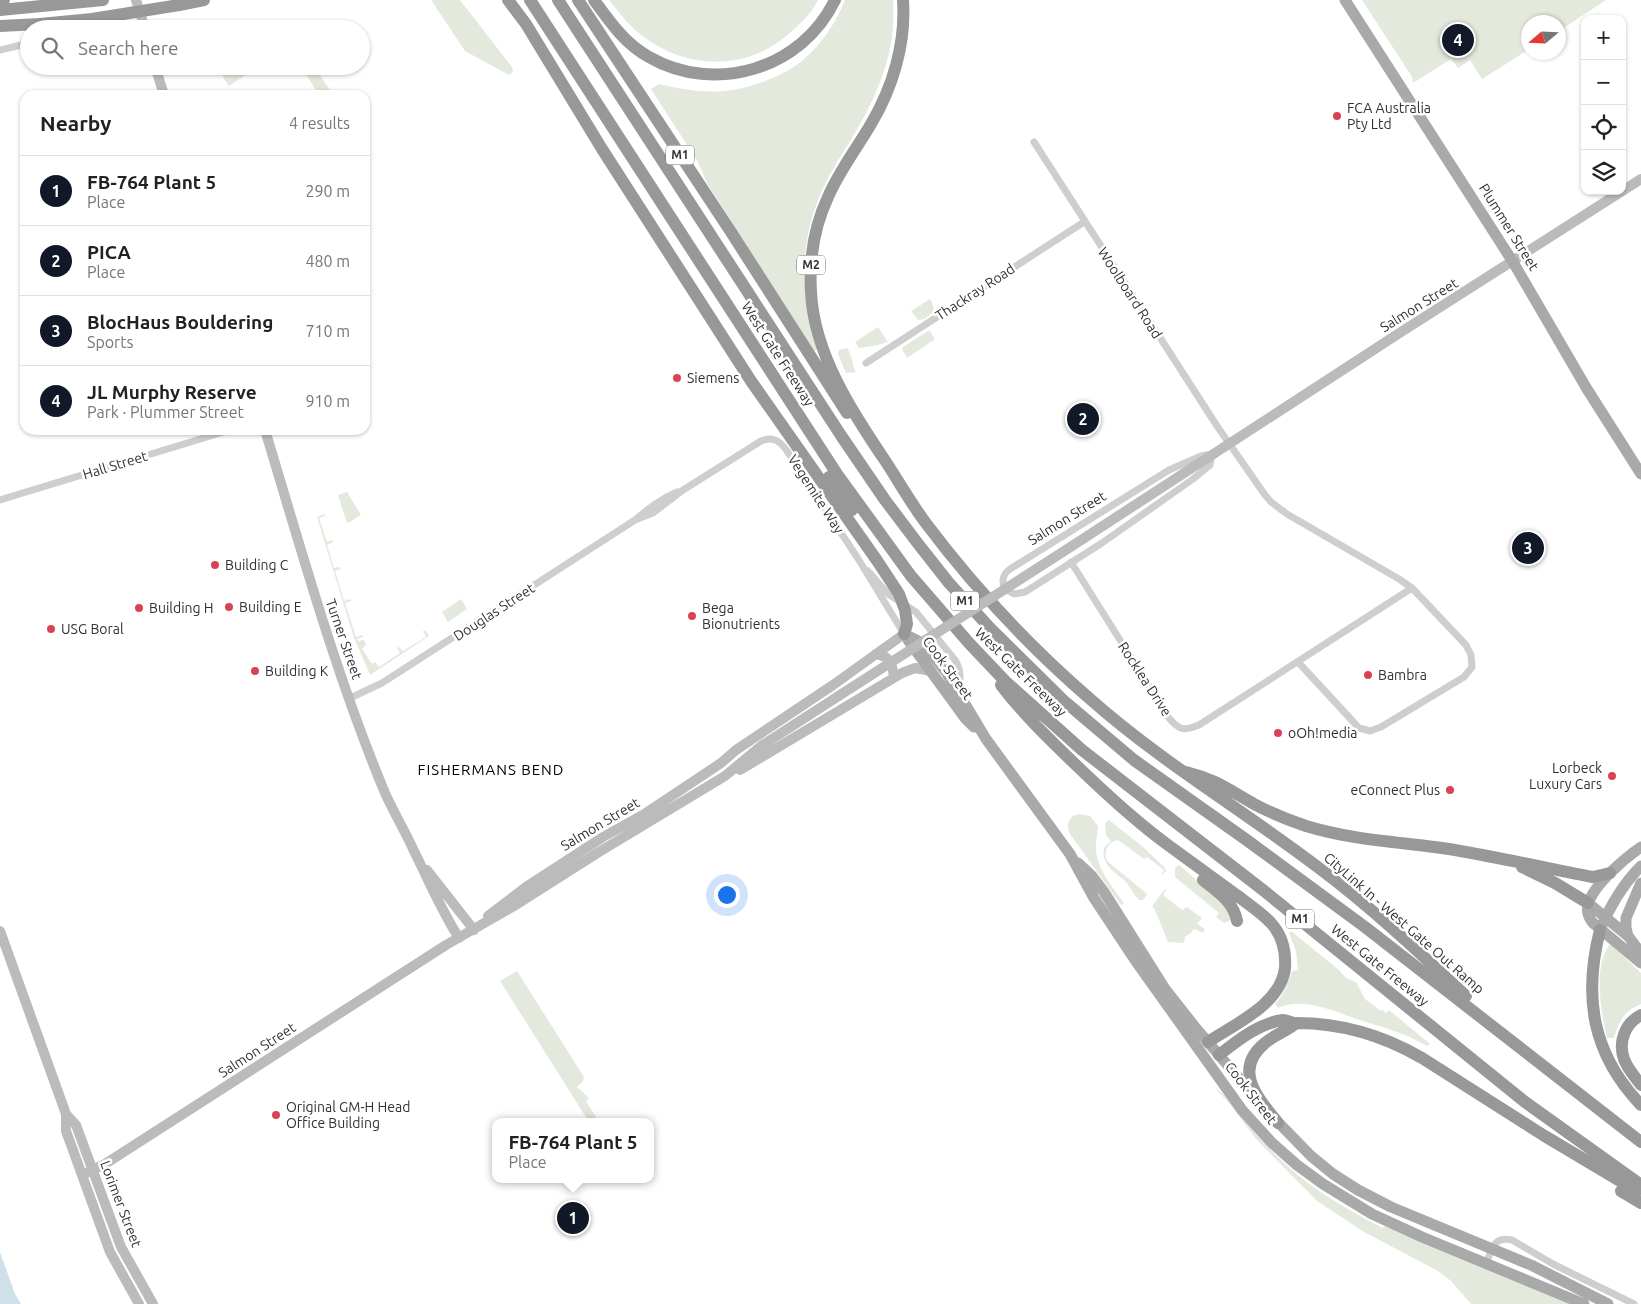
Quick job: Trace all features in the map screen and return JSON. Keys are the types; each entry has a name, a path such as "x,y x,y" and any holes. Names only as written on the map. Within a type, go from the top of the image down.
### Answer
{"highway":[{"path":"0,10 103,0"},
{"path":"82,20 161,9 204,0"},
{"path":"508,0 526,24 581,115 776,418 878,562 902,602 907,624 904,634"},
{"name":"West Gate Freeway","path":"530,0 837,474 911,576 969,643 1005,681 1082,750 1263,890 1525,1102 1641,1185"},
{"name":"West Gate Freeway","path":"558,0 852,453 919,545 949,583 984,622 1063,700 1127,754 1248,840 1365,927 1641,1142"},
{"name":"M1","path":"578,0 731,232 829,386 888,473 924,521 976,585 1068,680 1126,730 1179,770"},
{"path":"594,0 619,33 648,57 688,73 718,75 733,74 762,67 788,54 821,24 835,0"},
{"name":"M2","path":"903,0 902,38 896,67 887,94 823,207 812,250 810,277 814,320 830,366 870,439 924,521"},
{"path":"0,26 20,25"},
{"path":"683,274 773,405 870,535 911,576"},
{"path":"969,643 1020,710 1110,797 1168,845 1265,917 1276,930 1284,947 1285,961 1283,975 1278,988 1271,998 1256,1011 1203,1045"},
{"path":"1179,770 1203,776 1219,783 1268,811 1307,826 1352,837 1457,850 1496,859 1556,868 1593,877 1610,873"},
{"name":"CityLink In - West Gate Out Ramp","path":"1179,770 1343,886 1434,966 1530,1055"},
{"path":"1168,845 1183,863 1230,904 1235,912 1237,921"},
{"path":"1496,859 1542,876 1588,903"},
{"path":"1597,927 1591,975 1592,1003 1596,1027 1612,1068 1641,1105"},
{"path":"1641,1014 1630,1022 1623,1036 1622,1049 1626,1063 1641,1085"},
{"path":"1219,1055 1253,1031 1270,1023 1284,1020 1295,1024 1307,1023 1336,1026 1362,1032 1387,1041 1422,1058 1543,1135 1641,1193"},
{"path":"1278,1123 1254,1090 1249,1067 1259,1048 1295,1024"},
{"path":"1473,1091 1480,1103 1641,1203"}],"main road":[{"name":"Plummer Street","path":"1345,0 1513,262 1578,373 1641,474"},
{"name":"Cook Street","path":"904,634 966,718 986,739"},
{"name":"Cook Street","path":"904,634 918,640 930,651 961,696 986,739 1070,854 1094,899 1140,968 1203,1045 1219,1055 1278,1123 1311,1156 1333,1174 1358,1190 1391,1207 1557,1277 1608,1304"},
{"path":"1641,847 1610,873 1592,895 1588,903 1588,912 1597,927 1641,963"},
{"name":"Cook Street","path":"1070,854 1092,876 1104,892 1203,1045 1208,1063 1242,1110 1280,1152 1311,1176 1359,1207 1385,1221 1584,1304"},
{"path":"1597,927 1606,916 1626,882 1641,866"},
{"path":"1628,936 1626,918 1641,883"},
{"path":"1094,899 1104,892"},
{"path":"1588,903 1628,936 1641,952"},
{"path":"1208,1063 1219,1055"}],"street":[{"path":"136,0 143,20"},
{"path":"120,20 141,14"},
{"path":"0,50 20,45"},
{"path":"158,75 162,90"},
{"name":"Woolboard Road","path":"1034,142 1084,222 1229,443"},
{"name":"Salmon Street","path":"725,776 760,746 1409,327 1641,180"},
{"name":"Thackray Road","path":"866,363 1084,222"},
{"name":"Hall Street","path":"0,500 214,435"},
{"name":"Turner Street","path":"267,435 318,606 386,794 439,906 458,938"},
{"name":"Vegemite Way","path":"770,438 784,446 857,557 904,634"},
{"name":"Douglas Street","path":"350,698 382,683 635,520 665,497 683,490 758,442 770,438"},
{"path":"1229,443 1259,487 1275,506 1412,588 1466,645 1471,655 1472,667 1464,677 1381,727 1370,731 1359,728 1298,662"},
{"name":"Salmon Street","path":"1212,454 1210,465 1193,479 1071,562 1021,593 1010,593 1004,586 1004,576 1008,571 1169,470 1201,456 1212,454"},
{"name":"Vegemite Way","path":"857,557 885,591 916,612 934,634"},
{"name":"Rocklea Drive","path":"1071,562 1169,718 1177,727 1183,730 1199,724 1412,588"},
{"name":"Salmon Street","path":"82,1175 93,1170 446,946 582,857 721,763 736,750 833,685 904,634"},
{"name":"Cook Street","path":"934,634 959,667 961,675 959,690 961,696"},
{"path":"876,654 889,659 894,677"},
{"name":"Salmon Street","path":"582,857 725,776 739,771 894,677 915,668 931,671"},
{"name":"Salmon Street","path":"721,763 760,746"},
{"name":"Turner Street","path":"414,851 445,894 473,928"},
{"name":"Lorimer Street","path":"0,931 66,1114 66,1131 110,1252 139,1304"},
{"name":"Lorimer Street","path":"66,1114 76,1125 121,1248 153,1304"},
{"path":"1486,1264 1496,1241 1515,1240 1553,1264 1634,1304"}],"shaded area":[{"path":"431,0 460,0 512,67 513,72 509,75 465,51"},
{"path":"609,0 818,0 812,11 799,25 768,48 732,61 712,62 693,60 657,46 632,27"},
{"path":"845,0 893,0 892,39 883,75 876,92 824,187 808,232 804,271 808,309 817,349 814,351 707,183 698,162 651,89 659,84 691,90 734,90 777,76 796,65 817,47 833,24"},
{"path":"1362,0 1606,0 1566,26 1566,15 1521,15 1521,54 1482,79 1470,60 1458,68 1451,59 1413,83 1412,77"},
{"path":"222,75 246,75 229,86"},
{"path":"307,75 320,75 330,90 316,90"},
{"path":"930,299 934,312 924,319 918,320 911,311"},
{"path":"878,327 888,342 859,348 855,342"},
{"path":"930,331 935,339 907,358 902,349 903,347"},
{"path":"847,348 856,372 846,373 838,354 839,350"},
{"path":"347,492 361,515 348,523 338,495"},
{"path":"324,514 325,516 319,518 327,542 332,540 333,542 327,545 334,568 340,567 341,569 335,571 344,601 350,599 351,601 345,603 356,637 362,635 363,637 357,639 358,641 364,640 366,645 362,649 372,664 375,662 379,667 400,653 397,648 399,647 403,651 426,637 423,631 425,630 429,636 370,675 354,638 317,517"},
{"path":"461,599 467,609 448,622 442,612"},
{"path":"1079,814 1090,816 1098,826 1096,850 1099,864 1106,878 1124,903 1121,905 1070,834 1069,821 1072,817"},
{"path":"1109,820 1143,847 1165,868 1166,871 1161,876 1164,870 1147,857 1144,859 1118,840 1109,845 1106,850 1107,861 1146,893 1147,895 1143,900 1139,900 1126,882 1106,863 1104,848 1111,841 1106,835 1105,823"},
{"path":"1179,865 1228,907 1231,920 1224,923 1216,917 1219,913 1175,877 1175,868"},
{"path":"1165,889 1163,895 1182,910 1187,907 1202,918 1197,924 1205,929 1203,933 1194,929 1185,937 1184,943 1168,942 1152,906"},
{"path":"1291,931 1339,970 1346,978 1356,982 1365,999 1381,1011 1383,1010 1386,1013 1389,1010 1430,1044 1427,1046 1401,1033 1317,1006 1297,1004 1278,1008 1275,1004 1283,993 1292,971 1298,970 1296,951 1289,933"},
{"path":"1609,945 1612,945 1641,973 1641,1004 1626,1013 1618,1026 1614,1038 1607,1038 1600,990 1601,966"},
{"path":"517,971 584,1077 577,1087 589,1098 586,1101 597,1118 586,1118 500,981"},
{"path":"1215,1088 1225,1096 1258,1137 1284,1163 1319,1191 1344,1207 1383,1228 1385,1226 1575,1304 1471,1304 1451,1281 1438,1271 1364,1232 1317,1201 1256,1139 1230,1104"},
{"path":"0,1252 15,1294 21,1304 0,1304"}],"place":[{"name":"JL Murphy Reserve","path":"1458,40"},
{"name":"FCA Australia Pty Ltd","path":"1337,116"},
{"name":"Siemens","path":"677,378"},
{"name":"PICA","path":"1083,419"},
{"name":"BlocHaus Bouldering","path":"1528,548"},
{"name":"Building C","path":"215,565"},
{"name":"Building E","path":"229,607"},
{"name":"Building H","path":"139,608"},
{"name":"Bega Bionutrients","path":"692,616"},
{"name":"USG Boral","path":"51,629"},
{"name":"Building K","path":"255,671"},
{"name":"Bambra","path":"1368,675"},
{"name":"oOh!media","path":"1278,733"},
{"name":"Lorbeck Luxury Cars","path":"1612,776"},
{"name":"eConnect Plus","path":"1450,790"},
{"name":"Original GM-H Head Office Building","path":"276,1115"},
{"name":"FB-764 Plant 5","path":"573,1218"}],"district":[{"name":"FISHERMANS BEND","path":"491,770"}]}
